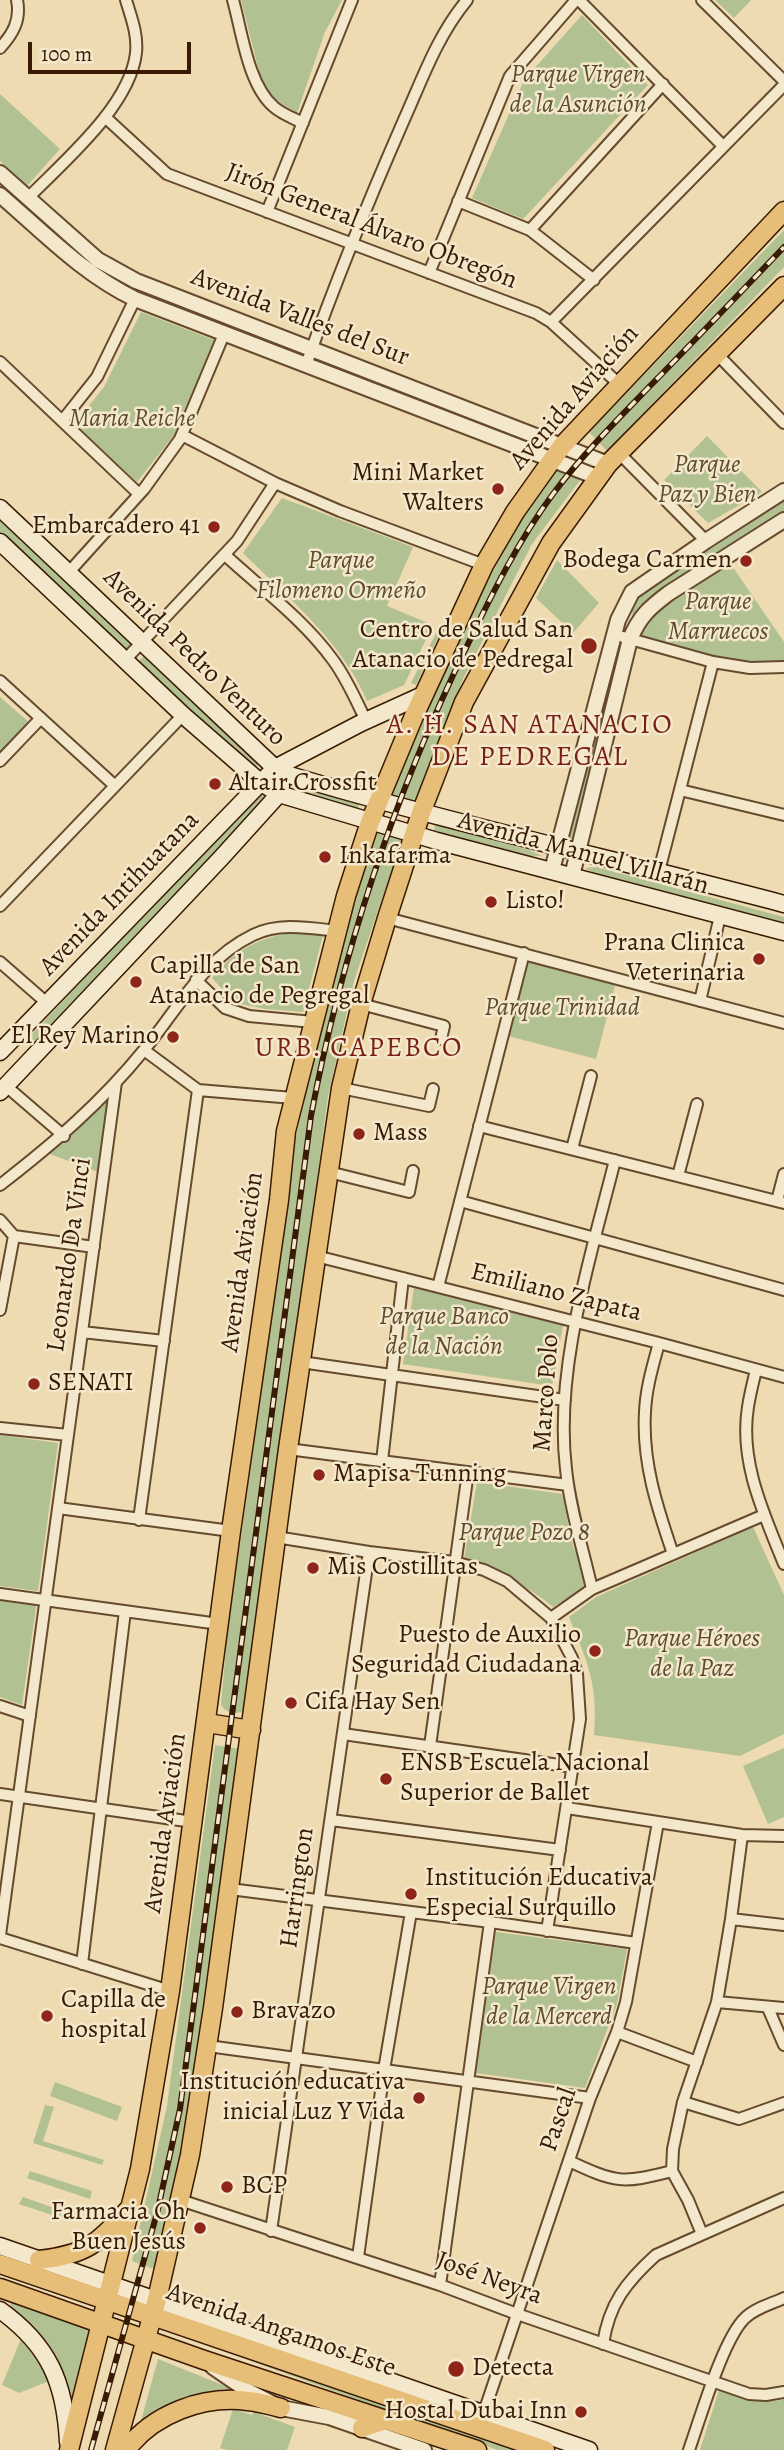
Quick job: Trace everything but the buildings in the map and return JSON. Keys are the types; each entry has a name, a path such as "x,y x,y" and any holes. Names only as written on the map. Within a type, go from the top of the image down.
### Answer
{"main road":[{"name":"Avenida Aviación","path":"69,2450 140,2169 170,1992 231,1531 262,1328 286,1131 337,931 370,822 484,565 515,512 557,453 784,211"},
{"path":"115,2450 146,2339 190,2155 208,2046 288,1449 341,1088 361,1004 387,918 421,813 467,696 551,543 608,465 784,286"},
{"name":"Avenida Pedro Venturo","path":"0,508 280,771 378,801"},
{"name":"Avenida Pedro Venturo","path":"0,542 183,715 260,782 279,794 370,822"},
{"name":"Avenida Intihuatana","path":"0,1052 260,782 366,721 425,694"},
{"name":"Avenida Intihuatana","path":"3,1089 222,858 279,794 280,771"},
{"name":"Avenida Manuel Villarán","path":"378,801 559,845 784,905"},
{"name":"Avenida Manuel Villarán","path":"370,822 784,932"},
{"path":"12,1040 33,1059"},
{"path":"207,1723 251,1730"},
{"path":"39,2260 64,2257 84,2250 105,2236 131,2207"},
{"path":"0,2246 93,2278 110,2292"},
{"name":"Avenida Angamos Este","path":"0,2264 110,2292 154,2307 481,2421 545,2450"},
{"name":"Avenida Angamos Este","path":"0,2288 204,2360 477,2450"},
{"path":"0,2311 30,2334 51,2365 65,2405 69,2450"},
{"path":"126,2450 162,2417 200,2403 250,2401 281,2408"},
{"path":"362,2428 388,2419"},
{"path":"481,2421 589,2450"}],"street":[{"path":"0,48 9,38 16,23 19,8 17,0"},
{"path":"28,198 105,117 125,88 136,52 135,29 126,0"},
{"path":"233,0 251,69 261,92 279,111 303,123"},
{"path":"267,212 352,0"},
{"path":"306,365 352,244 426,67 446,29 467,0"},
{"path":"429,273 511,74 578,0 723,146"},
{"path":"551,322 784,83 702,0"},
{"path":"530,230 663,85"},
{"name":"Jirón General Álvaro Obregón","path":"105,117 162,170 536,313 551,322 619,384"},
{"name":"Avenida Valles del Sur","path":"0,173 98,260 117,272 312,348 557,453"},
{"name":"Avenida Valles del Sur","path":"0,195 94,276 135,299 306,365 557,453 608,465"},
{"path":"458,201 530,230 594,280"},
{"path":"62,421 97,377 135,299"},
{"path":"69,572 139,494 182,435 224,334"},
{"path":"717,354 784,423"},
{"path":"0,362 139,494"},
{"path":"775,414 784,406"},
{"path":"182,435 275,483 484,565"},
{"path":"608,465 706,541"},
{"path":"125,660 225,555 252,521 275,483"},
{"path":"552,870 622,609 632,593 784,491"},
{"path":"572,876 630,639 637,622 651,606 784,520"},
{"path":"225,555 327,652 345,677 366,721"},
{"path":"614,635 713,662 750,668 784,667"},
{"path":"659,871 713,662"},
{"path":"0,681 114,785"},
{"path":"0,906 183,715"},
{"path":"0,761 41,718"},
{"path":"680,790 784,815"},
{"path":"700,1001 720,916"},
{"path":"387,918 784,1023"},
{"path":"0,1185 64,1136 116,1082 211,964 254,934 273,928 337,931"},
{"path":"438,1287 524,953"},
{"path":"0,962 48,1004"},
{"path":"196,980 225,1007 249,1016 313,1022"},
{"path":"361,1004 444,1026 441,1039"},
{"path":"144,1050 198,1090 293,1098"},
{"path":"572,1149 591,1076"},
{"name":"Leonardo Da Vinci","path":"0,1936 116,1082"},
{"path":"341,1088 429,1106 433,1089"},
{"path":"3,1089 64,1136"},
{"path":"139,1520 198,1090"},
{"path":"678,1176 697,1104"},
{"path":"479,1126 781,1202 784,1174"},
{"name":"Marco Polo","path":"593,1589 568,1485 564,1432 565,1400 575,1322 615,1160"},
{"path":"329,1172 409,1192 414,1171"},
{"path":"460,1201 784,1290"},
{"path":"0,1220 14,1236 94,1247"},
{"path":"0,1310 14,1236"},
{"name":"Emiliano Zapata","path":"316,1256 784,1377"},
{"path":"382,1461 403,1278"},
{"path":"82,1332 164,1341"},
{"path":"659,1343 649,1381 645,1411 646,1459 655,1504 673,1554"},
{"path":"301,1362 565,1400"},
{"path":"756,1370 748,1408 747,1451 756,1493 784,1564"},
{"path":"0,1429 68,1435"},
{"path":"288,1449 568,1485"},
{"path":"430,1746 468,1472"},
{"path":"58,1508 231,1531"},
{"path":"551,1618 593,1589 764,1515"},
{"path":"276,1537 454,1562 484,1570 507,1581 551,1618 572,1658 577,1674 580,1718 547,1931"},
{"name":"Harrington","path":"271,2231 369,1552"},
{"path":"0,1594 219,1624"},
{"path":"82,1964 125,1611"},
{"path":"0,1706 30,1716"},
{"path":"343,1734 573,1767"},
{"path":"0,1794 193,1822"},
{"path":"567,1808 741,1835 784,1836"},
{"path":"331,1820 560,1850"},
{"name":"Pascal","path":"481,2421 590,2098 626,2003 658,1822"},
{"path":"702,2234 673,2171 676,2125 717,2002 741,1835"},
{"path":"230,1889 636,1943"},
{"path":"358,2258 384,2070 411,1912"},
{"path":"731,1919 784,1925"},
{"path":"440,2286 490,1922"},
{"path":"0,1936 170,1992"},
{"path":"717,2002 784,2008"},
{"path":"768,2008 784,2045"},
{"path":"617,2032 697,2062"},
{"path":"208,2046 590,2098"},
{"path":"683,2102 739,2119 784,2103"},
{"path":"569,2161 600,2175 624,2181 673,2171"},
{"path":"603,2344 612,2307 639,2270 656,2255 784,2198"},
{"name":"José Neyra","path":"180,2200 358,2258 749,2394 784,2392"},
{"path":"689,2450 714,2381 740,2323 750,2314 784,2298"},
{"path":"204,2360 248,2391 281,2408 329,2417 424,2450"}],"green space":[{"path":"241,0 342,0 325,32 297,113 272,98 262,83"},
{"path":"715,0 751,0 734,18"},
{"name":"Parque Virgen de la Asunción","path":"582,15 648,85 523,219 472,198 524,80"},
{"path":"0,94 60,149 27,186 0,161"},
{"path":"784,230 784,267 607,451 589,432"},
{"name":"Maria Reiche","path":"141,312 214,340 174,435 137,482 74,424 104,387"},
{"name":"Parque Paz y Bien","path":"707,436 762,492 708,523 664,480"},
{"path":"554,470 581,479 532,544 463,679 415,804 391,794 467,621 515,530"},
{"name":"Parque Filomeno Ormeño","path":"282,498 413,547 387,606 433,625 404,685 367,701 356,679 329,640 243,553"},
{"path":"784,501 784,511 652,598 633,617 634,599"},
{"path":"0,514 135,643 128,652 0,533"},
{"path":"557,560 599,603 573,633 536,598"},
{"name":"Parque Marruecos","path":"728,560 784,642 784,662 714,657 645,641 641,635 648,623 668,603"},
{"path":"439,627 442,629 416,685 411,683"},
{"path":"145,655 260,761 255,768 250,769 138,662"},
{"path":"616,655 621,656 575,839 566,838"},
{"path":"0,697 30,723 0,754"},
{"path":"302,786 359,804 357,813 299,795"},
{"path":"264,795 269,799 33,1045 31,1044 31,1035 256,796"},
{"path":"435,825 529,850 542,856 528,856 434,831"},
{"path":"379,830 402,840 354,981 328,1096 246,1712 232,1713 221,1705 227,1637 272,1316 288,1171 342,938"},
{"path":"597,867 784,917 784,925 596,874 585,868"},
{"path":"297,932 323,935 303,1012 235,1003 212,978 230,959 249,946 271,937"},
{"name":"Parque Trinidad","path":"527,959 616,982 596,1059 508,1036"},
{"path":"110,1094 101,1173 47,1153 66,1139"},
{"name":"Parque Banco de la Nación","path":"414,1287 563,1325 552,1386 403,1364"},
{"path":"0,1435 58,1443 38,1591 0,1586"},
{"name":"Parque Pozo 8","path":"477,1482 562,1494 573,1546 590,1584 553,1607 522,1585 464,1559"},
{"name":"Parque Héroes de la Paz","path":"753,1527 784,1595 784,1734 740,1756 594,1735 593,1687 569,1617 596,1597"},
{"path":"0,1596 37,1601 22,1705 0,1697"},
{"path":"215,1745 241,1749 186,2127 154,2269 132,2261 167,2106"},
{"path":"784,1748 784,1817 768,1824 743,1766"},
{"name":"Parque Virgen de la Mercerd","path":"496,1932 627,1949 617,2004 585,2088 476,2073"},
{"path":"55,2082 122,2107 117,2121 50,2096"},
{"path":"45,2105 54,2107 43,2141 104,2160 102,2165 33,2143"},
{"path":"30,2171 92,2191 90,2199 27,2178"},
{"path":"23,2197 65,2214 61,2218 19,2204"},
{"path":"10,2300 95,2330 73,2403 57,2361 42,2339 11,2308"},
{"path":"184,2330 528,2450 498,2450 184,2337"},
{"path":"22,2336 52,2380 19,2393 2,2385"},
{"path":"158,2359 245,2394 139,2428"},
{"path":"719,2390 759,2400 784,2399 784,2450 700,2450"},
{"path":"233,2409 252,2415 254,2412 295,2427 287,2450 220,2448"}],"railway":[{"path":"91,2450 157,2213 180,2109 311,1116 338,994 373,876 416,760 467,646 496,587 540,512 601,437 784,247"}],"place":[{"name":"Mini Market Walters","path":"498,489"},
{"name":"Embarcadero 41","path":"214,527"},
{"name":"Bodega Carmen","path":"746,561"},
{"name":"Centro de Salud San Atanacio de Pedregal","path":"589,646"},
{"name":"Altair Crossfit","path":"215,784"},
{"name":"Inkafarma","path":"325,857"},
{"name":"Listo!","path":"491,902"},
{"name":"Prana Clinica Veterinaria","path":"759,959"},
{"name":"Capilla de San Atanacio de Pegregal","path":"136,982"},
{"name":"El Rey Marino","path":"173,1037"},
{"name":"Mass","path":"359,1134"},
{"name":"SENATI","path":"34,1384"},
{"name":"Mapisa Tunning","path":"319,1475"},
{"name":"Mis Costillitas","path":"313,1568"},
{"name":"Puesto de Auxilio Seguridad Ciudadana","path":"595,1651"},
{"name":"Cifa Hay Sen","path":"291,1703"},
{"name":"ENSB Escuela Nacional Superior de Ballet","path":"386,1779"},
{"name":"Institución Educativa Especial Surquillo","path":"411,1894"},
{"name":"Bravazo","path":"237,2012"},
{"name":"Capilla de hospital","path":"47,2016"},
{"name":"Institución educativa inicial Luz Y Vida","path":"419,2098"},
{"name":"BCP","path":"227,2187"},
{"name":"Farmacia Oh Buen Jesús","path":"200,2228"},
{"name":"Detecta","path":"456,2369"},
{"name":"Hostal Dubai Inn","path":"581,2412"}],"district":[{"name":"A. H. SAN ATANACIO DE PEDREGAL","path":"530,742"},
{"name":"URB. CAPEBCO","path":"359,1049"}]}
